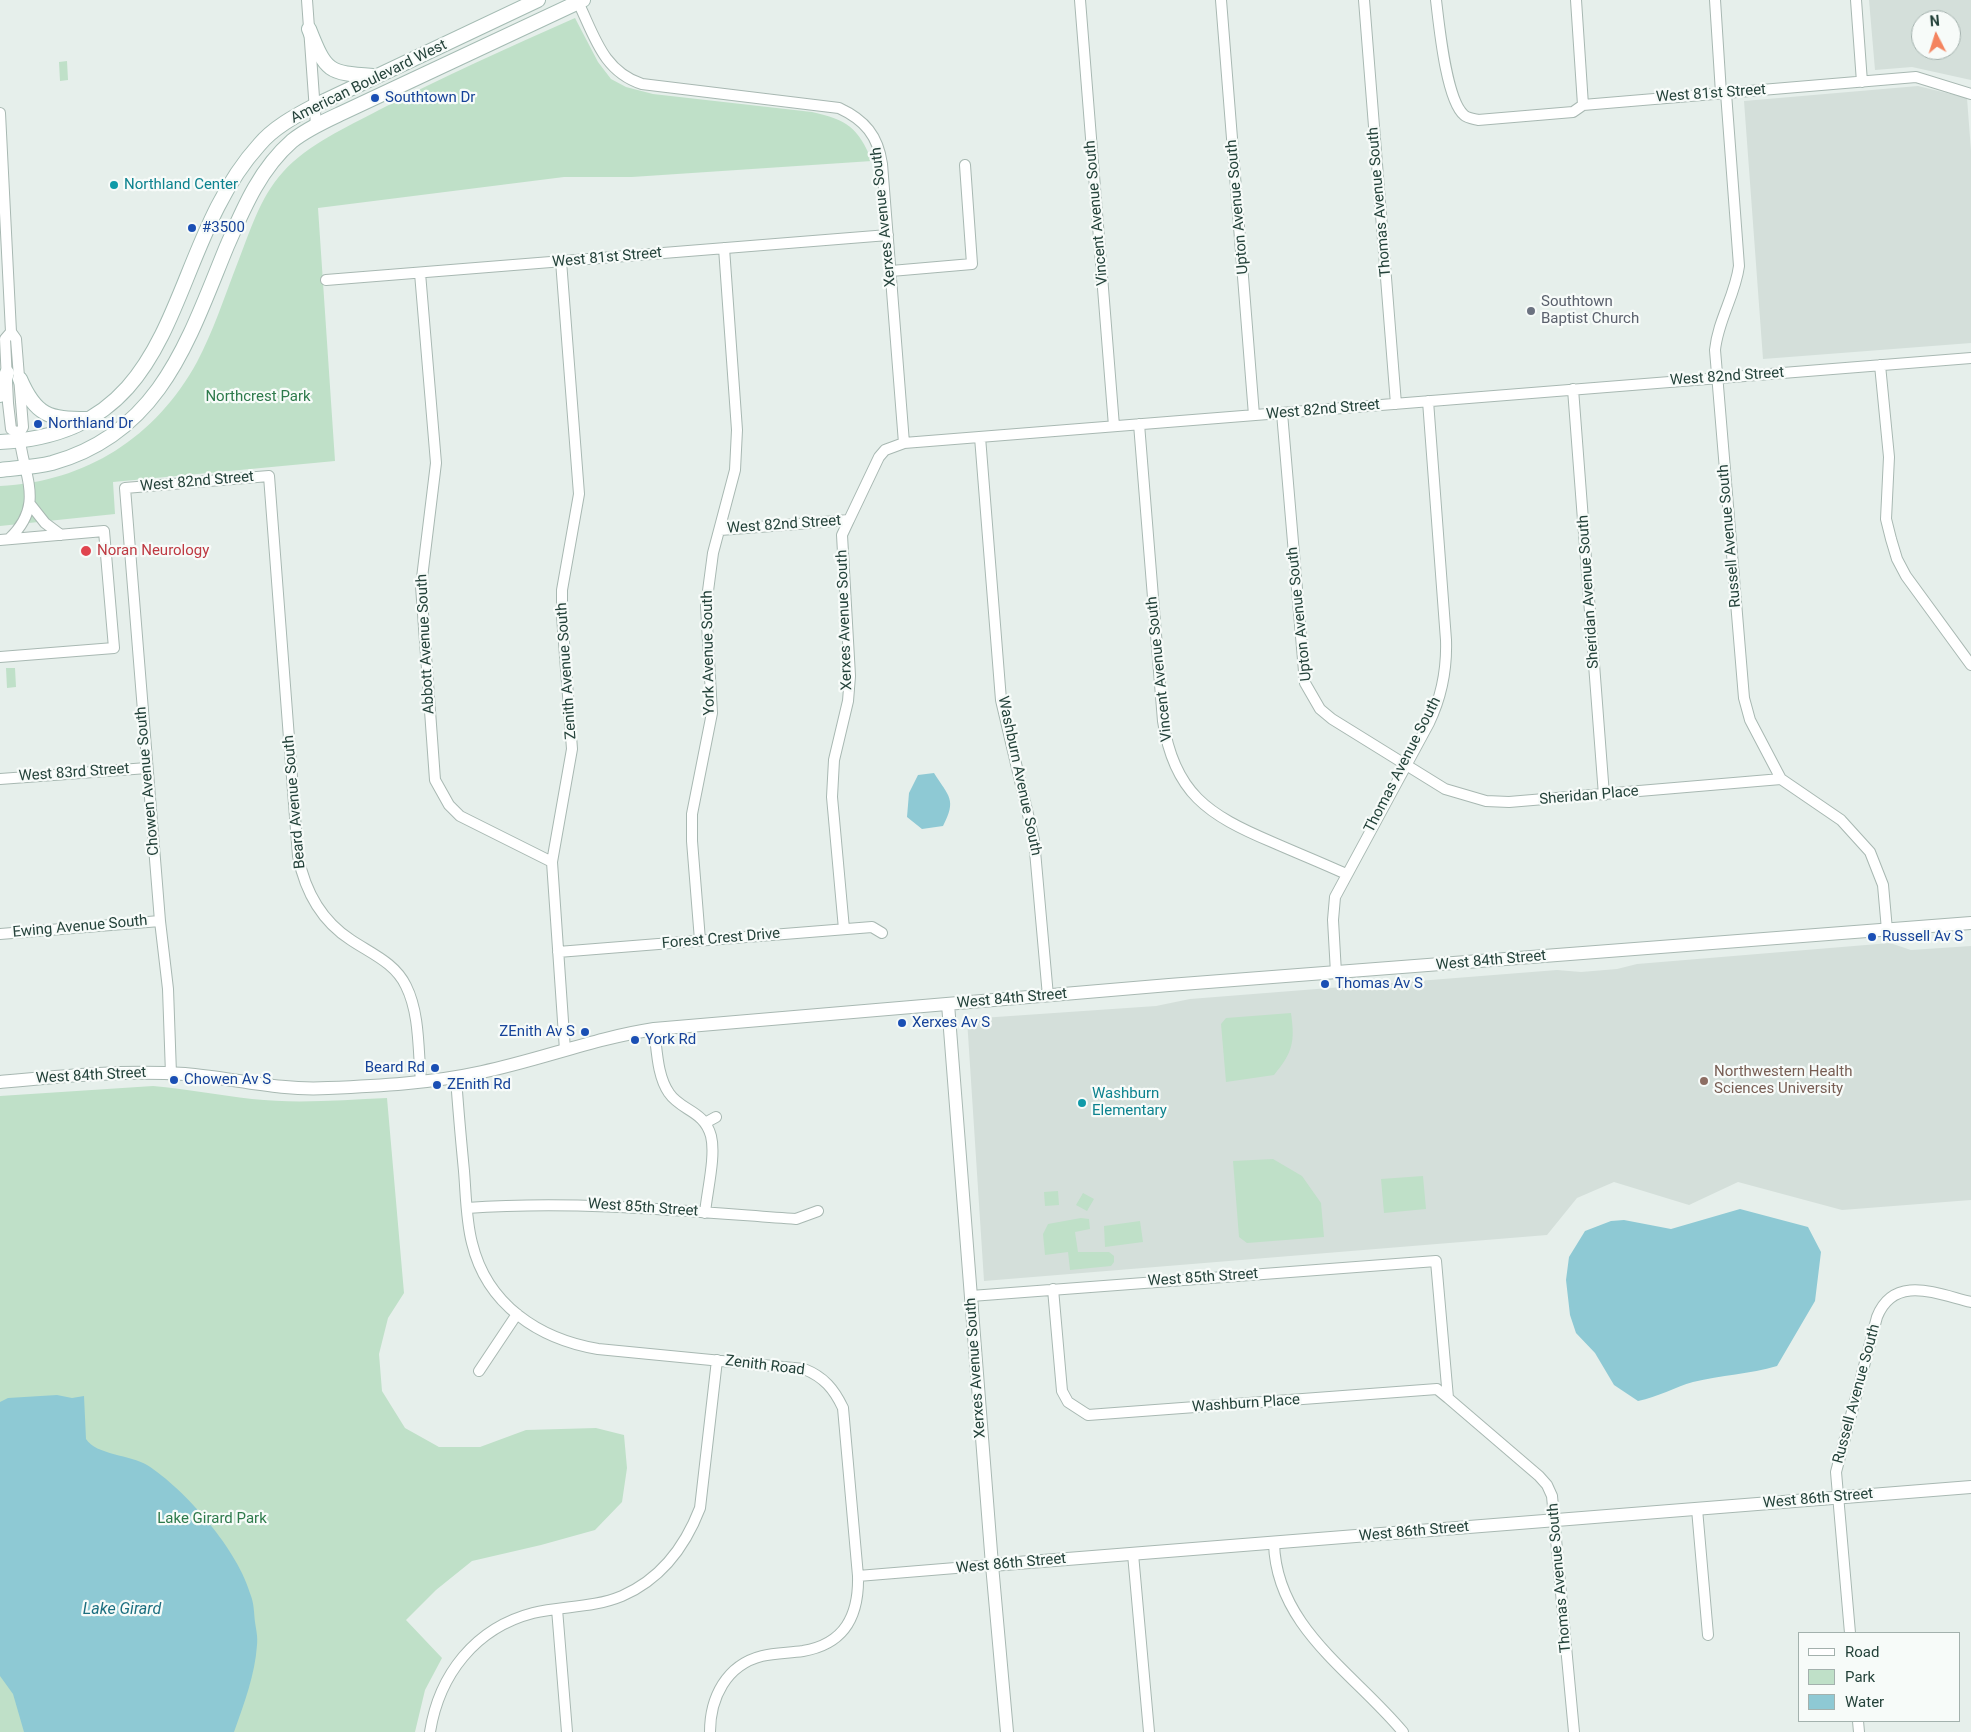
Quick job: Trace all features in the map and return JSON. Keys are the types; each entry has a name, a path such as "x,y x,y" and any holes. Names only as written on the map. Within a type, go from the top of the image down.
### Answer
{"main road":[{"name":"American Boulevard West","path":"0,442 19,438 48,436 75,426 88,419 118,396 136,378 156,349 214,214 233,178 259,144 291,118 314,106 538,0"},
{"name":"American Boulevard West","path":"0,470 52,463 95,445 123,428 164,384 179,360 246,202 256,185 292,141 316,125 580,1"},
{"path":"309,29 320,58 331,70 348,75 377,76"},
{"path":"0,395 13,376 38,410 57,419 88,419"}],"street":[{"path":"307,0 316,125"},
{"name":"Vincent Avenue South","path":"1080,0 1114,426"},
{"name":"Upton Avenue South","path":"1221,0 1254,415"},
{"name":"Thomas Avenue South","path":"1364,0 1396,404"},
{"name":"West 81st Street","path":"1436,0 1444,58 1457,106 1464,116 1478,120 1573,112 1583,105 1916,77 1938,82 1961,92 1971,94"},
{"path":"1576,0 1583,105"},
{"name":"Russell Avenue South","path":"1714,0 1739,266 1736,285 1717,331 1715,350 1744,698 1753,727 1780,779 1841,820 1857,835 1870,852 1883,885 1887,930"},
{"path":"1856,0 1862,82"},
{"name":"Xerxes Avenue South","path":"580,1 606,59 618,73 629,80 642,84 839,108 854,115 874,136 880,149 904,443"},
{"path":"0,113 11,332 5,339 13,376 11,429 19,438 26,467 30,504 36,514 61,535"},
{"path":"891,271 972,264 965,165"},
{"name":"West 81st Street","path":"326,280 888,235"},
{"name":"York Avenue South","path":"700,940 692,841 692,814 712,712 706,606 713,553 735,470 737,430 724,248"},
{"name":"Zenith Avenue South","path":"561,261 579,494 562,590 562,616 572,749 552,862 565,1050"},
{"name":"Abbott Avenue South","path":"420,272 436,463 421,586 435,780 449,806 460,816 552,862"},
{"name":"West 82nd Street","path":"720,530 849,520 879,457 894,445 904,443 1971,358"},
{"path":"1880,365 1890,457 1886,520 1895,552 1906,576 1971,665"},
{"name":"Sheridan Avenue South","path":"1573,389 1604,795"},
{"name":"Thomas Avenue South","path":"1336,973 1332,908 1335,897 1438,704 1447,662 1428,401"},
{"name":"Upton Avenue South","path":"1282,413 1305,683 1320,709 1406,765"},
{"name":"Vincent Avenue South","path":"1138,424 1163,721 1166,743 1174,765 1186,785 1201,802 1219,817 1238,828 1346,874"},
{"name":"Washburn Avenue South","path":"980,437 1001,700 1034,840 1048,996"},
{"name":"West 82nd Street","path":"125,488 269,476"},
{"name":"Beard Avenue South","path":"269,476 298,856 302,876 314,901 335,929 386,961 406,986 415,1016 420,1081"},
{"name":"Chowen Avenue South","path":"125,488 160,920 168,989 171,1074"},
{"path":"4,540 22,525 30,504"},
{"name":"Xerxes Avenue South","path":"844,929 832,778 848,701 850,676 842,535 849,520"},
{"path":"0,657 114,648 104,531 4,540"},
{"name":"Sheridan Place","path":"1406,765 1444,789 1486,802 1604,795 1780,779"},
{"name":"West 83rd Street","path":"0,779 147,768"},
{"name":"Ewing Avenue South","path":"0,934 160,920"},
{"name":"West 84th Street","path":"0,1082 102,1073 171,1074 294,1088 326,1088 420,1081 522,1063 616,1036 654,1029 1971,923"},
{"name":"Forest Crest Drive","path":"558,952 872,927 882,933"},
{"name":"Xerxes Avenue South","path":"948,1004 970,1296 1007,1732"},
{"path":"654,1029 664,1085 677,1101 698,1114 710,1136 712,1149 705,1213"},
{"name":"Zenith Road","path":"456,1076 472,1245 481,1268 494,1289 517,1314 550,1336 574,1345 804,1369 817,1375 837,1395 843,1408 858,1576 857,1603 852,1618 832,1641 818,1647 760,1657 745,1663 732,1673 721,1685 714,1700 710,1715 710,1732"},
{"path":"705,1124 716,1117"},
{"name":"West 85th Street","path":"467,1208 528,1204 590,1204 796,1219 818,1211"},
{"name":"West 85th Street","path":"970,1296 1436,1260 1448,1398"},
{"name":"Washburn Place","path":"1052,1289 1062,1392 1068,1402 1088,1415 1100,1416 1437,1389 1448,1398"},
{"name":"Russell Avenue South","path":"1850,1632 1836,1472 1881,1307 1900,1292 1911,1290 1971,1302"},
{"path":"479,1371 517,1314"},
{"path":"430,1732 433,1712 441,1689 454,1667 469,1648 488,1633 510,1621 533,1613 602,1603 622,1596 644,1584 662,1570 679,1551 691,1531 700,1508 716,1360"},
{"name":"Thomas Avenue South","path":"1448,1398 1547,1485 1552,1496 1556,1520 1574,1732"},
{"name":"West 86th Street","path":"858,1576 1971,1487"},
{"path":"1697,1509 1708,1635"},
{"path":"1274,1543 1278,1579 1296,1616 1403,1732"},
{"path":"1134,1554 1149,1732"},
{"path":"557,1609 567,1732"}],"shaded area":[{"path":"1869,0 1971,0 1971,80 1912,67 1875,70"},
{"path":"1918,86 1967,98 1971,151 1971,343 1763,359 1744,101"},
{"path":"1890,943 1911,950 1971,946 1971,1200 1842,1210 1738,1182 1689,1205 1614,1182 1577,1198 1547,1235 984,1281 967,1019 1156,1006 1190,999 1557,970 1581,972 1617,969 1637,964"}],"green space":[{"name":"Northcrest Park","path":"575,18 598,62 611,79 626,87 653,94 812,112 834,118 843,122 856,133 862,140 872,161 632,177 564,177 318,208 335,461 113,482 115,514 0,526 0,486 31,483 61,475 89,465 115,451 139,433 161,412 180,389 197,362 208,339 261,205 275,182 293,162 328,137 379,110 476,62"},
{"path":"67,61 68,80 60,81 59,62"},
{"path":"6,668 15,668 16,687 7,688"},
{"path":"1291,1013 1293,1032 1291,1046 1285,1060 1274,1075 1226,1082 1221,1024 1226,1018"},
{"name":"Lake Girard Park","path":"153,1086 252,1099 286,1101 387,1098 404,1293 388,1318 379,1354 382,1391 405,1428 439,1447 480,1447 526,1430 596,1428 624,1435 627,1468 622,1502 595,1530 472,1561 436,1590 406,1620 442,1658 425,1690 415,1732 0,1732 0,1096"},
{"path":"1273,1159 1302,1176 1321,1203 1324,1237 1247,1243 1239,1237 1233,1161"},
{"path":"1423,1176 1426,1209 1384,1213 1381,1179"},
{"path":"1058,1191 1059,1205 1045,1206 1044,1192"},
{"path":"1083,1193 1094,1199 1087,1211 1076,1205"},
{"path":"1081,1218 1089,1219 1090,1229 1075,1232 1078,1252 1109,1252 1114,1256 1114,1262 1111,1266 1070,1270 1068,1252 1045,1255 1043,1234 1048,1224"},
{"path":"1140,1221 1143,1242 1105,1247 1104,1226"}],"water":[{"path":"934,773 947,793 950,810 943,826 922,829 907,817 909,793 918,775"},
{"path":"1740,1209 1808,1227 1821,1252 1815,1301 1777,1366 1693,1382 1638,1401 1614,1385 1595,1353 1576,1333 1570,1315 1566,1280 1569,1257 1585,1231 1611,1221 1624,1220 1671,1229"},
{"name":"Lake Girard","path":"57,1395 72,1398 84,1396 86,1439 105,1452 147,1465 178,1489 223,1541 245,1578 252,1599 257,1633 256,1656 245,1700 234,1732 24,1732 13,1694 0,1676 0,1402 8,1398"}],"place":[{"name":"Southtown Dr","path":"375,98"},
{"name":"Northland Center","path":"114,185"},
{"name":"#3500","path":"192,228"},
{"name":"Southtown Baptist Church","path":"1531,311"},
{"name":"Northland Dr","path":"38,424"},
{"name":"Noran Neurology","path":"86,551"},
{"name":"Russell Av S","path":"1872,937"},
{"name":"Thomas Av S","path":"1325,984"},
{"name":"Xerxes Av S","path":"902,1023"},
{"name":"ZEnith Av S","path":"585,1032"},
{"name":"York Rd","path":"635,1040"},
{"name":"Beard Rd","path":"435,1068"},
{"name":"Chowen Av S","path":"174,1080"},
{"name":"Northwestern Health Sciences University","path":"1704,1081"},
{"name":"ZEnith Rd","path":"437,1085"},
{"name":"Washburn Elementary","path":"1082,1103"}]}
